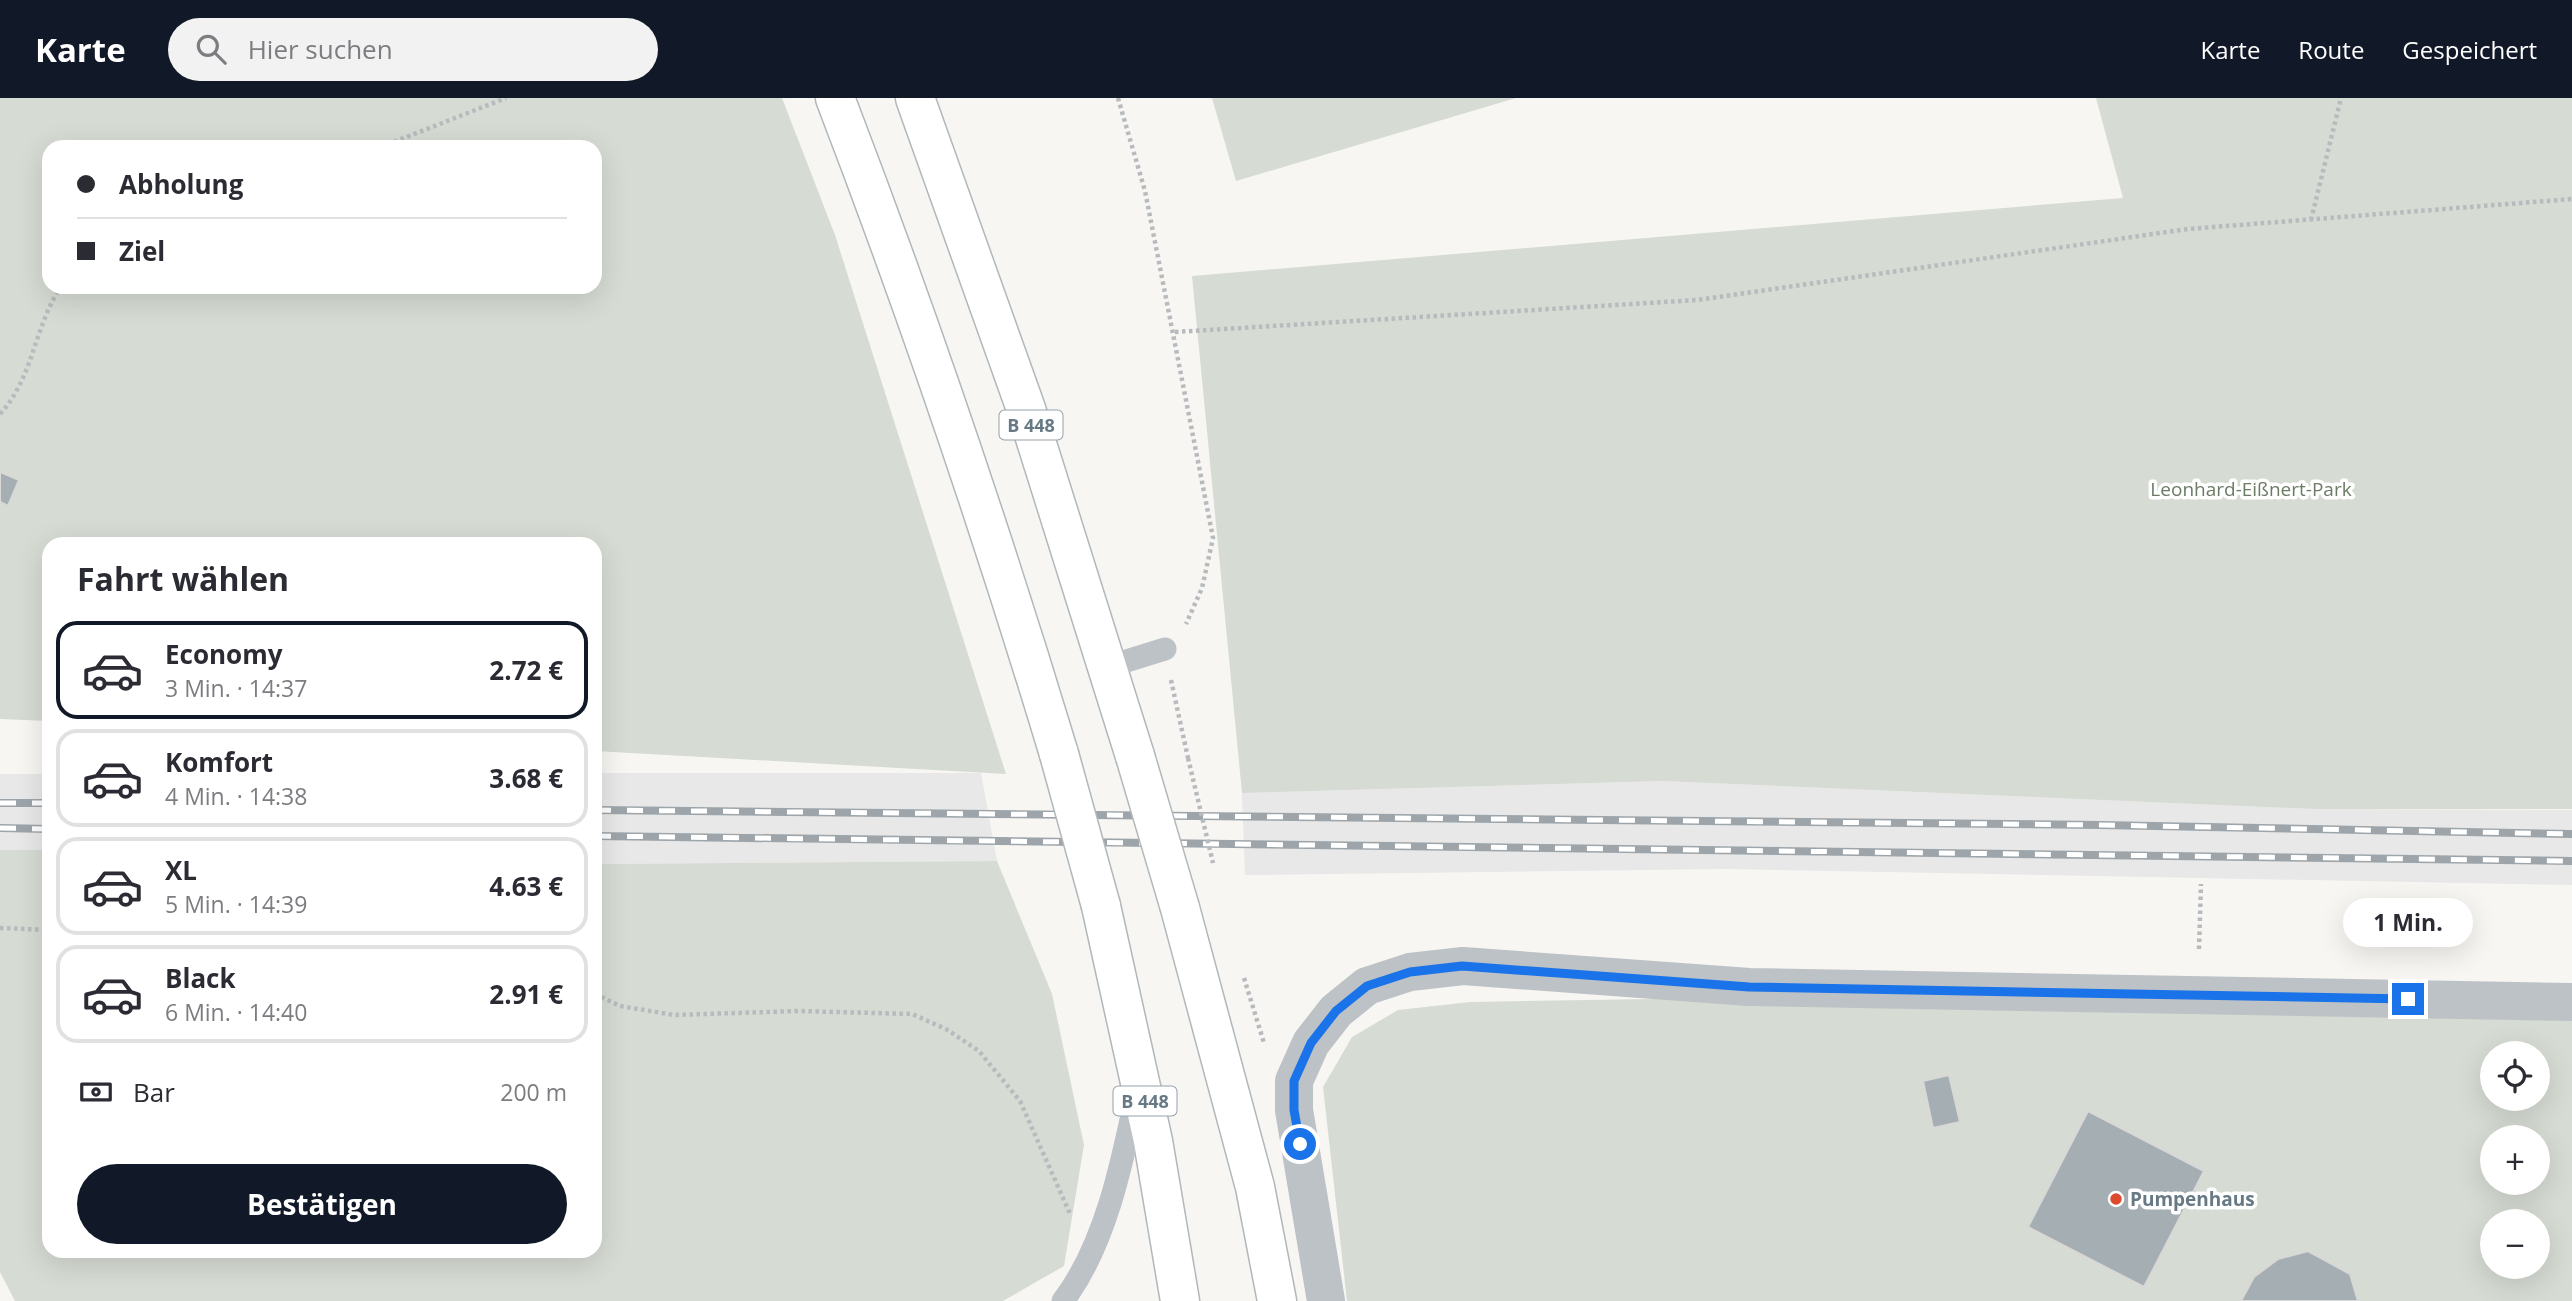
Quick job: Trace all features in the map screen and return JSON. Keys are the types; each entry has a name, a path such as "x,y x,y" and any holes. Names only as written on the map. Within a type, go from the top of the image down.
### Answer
{"main road":[{"name":"B 448","path":"835,98 965,452 1059,754 1101,906 1140,1080 1177,1300"},
{"name":"B 448","path":"915,98 1026,409 1135,756 1180,908 1255,1187 1277,1301"}],"street":[{"path":"1326,1301 1294,1110 1294,1081 1311,1043 1336,1011 1367,986 1410,972 1462,966 1749,987 2572,1002"}],"lane":[{"path":"1107,667 1165,649"},
{"path":"1063,1301 1077,1283 1090,1257 1122,1163 1140,1080"}],"path":[{"path":"399,140 506,98"},
{"path":"1118,98 1145,191 1175,332 1213,538 1202,588 1189,620 1165,649 1215,872"},
{"path":"2311,220 2341,98"},
{"path":"1175,332 1696,300 2188,229 2572,199"},
{"path":"0,414 23,382 56,294"},
{"path":"2199,949 2201,884"},
{"path":"0,928 42,930"},
{"path":"1243,974 1271,1065 1294,1081"},
{"path":"602,997 620,1006 674,1015 798,1011 912,1014 946,1029 979,1051 1020,1101 1090,1257"}],"shaded area":[{"path":"602,773 981,773 997,861 602,864"},
{"path":"0,774 42,774 42,850 0,850"},
{"path":"1662,781 2314,809 2572,810 2572,885 1725,869 1245,875 1242,793"}],"green space":[{"path":"0,98 782,98 835,235 1006,774 602,751 602,537 42,537 42,721 0,719"},
{"path":"1212,98 1516,98 1236,181"},
{"name":"Leonhard-Eißnert-Park","path":"2096,98 2572,98 2572,809 2314,809 1662,781 1242,793 1192,276 2123,198"},
{"path":"0,850 42,850 42,1258 602,1258 602,864 997,861 1052,994 1084,1145 1064,1266 1003,1301 15,1301 0,1272"},
{"path":"2572,984 2572,1301 1347,1301 1323,1087 1352,1037 1398,1010 1470,1002"}],"building":[{"path":"0,472 19,480 8,506 0,502"},
{"path":"1949,1075 1960,1122 1933,1128 1923,1081"},
{"name":"Pumpenhaus","path":"2088,1111 2204,1171 2144,1287 2028,1227"},
{"path":"2308,1251 2350,1274 2358,1301 2241,1301 2254,1277 2278,1259"}],"railway":[{"path":"0,803 42,803"},
{"path":"602,810 2100,825 2572,834"},
{"path":"0,828 42,829"},
{"path":"602,836 2572,861"}],"place":[{"name":"Pumpenhaus","path":"2116,1199"}],"route":[{"path":"1300,1144 1294,1110 1294,1081 1311,1043 1336,1011 1367,986 1410,972 1462,966 1749,987 2408,999"}]}
